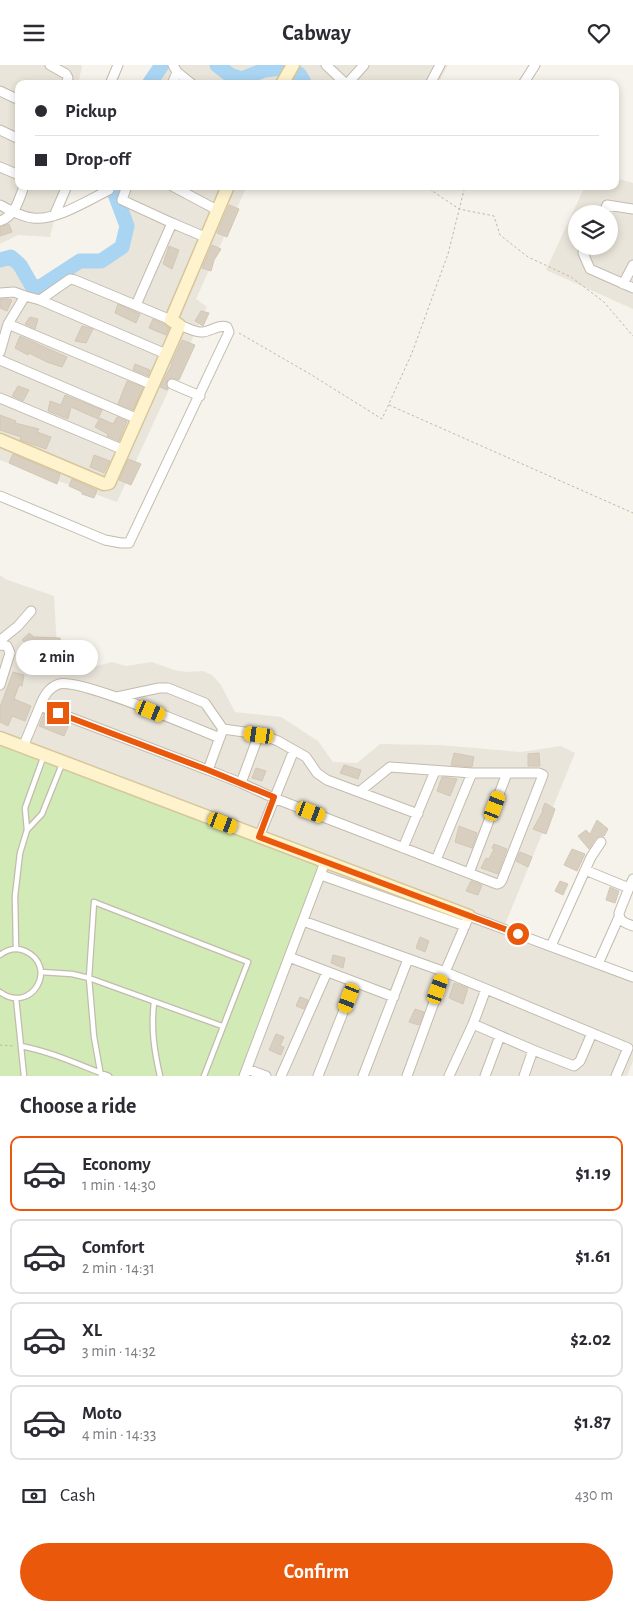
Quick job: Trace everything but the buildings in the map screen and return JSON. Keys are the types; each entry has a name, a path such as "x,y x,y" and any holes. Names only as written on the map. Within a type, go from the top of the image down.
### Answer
{"street":[{"path":"50,65 66,74 67,80"},
{"path":"112,80 118,65"},
{"path":"326,65 342,80"},
{"path":"350,80 364,65"},
{"path":"432,80 440,65"},
{"path":"526,80 535,65"},
{"path":"175,69 187,80"},
{"path":"0,91 15,98"},
{"path":"0,130 15,137"},
{"path":"0,167 15,173"},
{"path":"0,221 6,219 14,212 22,190"},
{"path":"54,216 65,190"},
{"path":"0,205 14,212 34,218 54,216 109,190"},
{"path":"125,190 122,200 205,237"},
{"path":"180,190 217,210"},
{"path":"0,440 104,484 112,480 166,354 175,322 205,237 226,190"},
{"path":"618,207 633,209"},
{"path":"136,305 172,223"},
{"path":"584,255 590,269 633,288"},
{"path":"623,284 633,265"},
{"path":"0,495 105,540 129,543 229,332 228,327 219,326 204,332 198,332 75,280 67,281 40,300"},
{"path":"0,293 14,292 40,300 166,354"},
{"path":"0,352 8,324 25,296"},
{"path":"8,324 152,385"},
{"path":"0,360 138,419"},
{"path":"172,384 200,396"},
{"path":"0,398 124,450"},
{"path":"0,685 10,659 10,653 2,642 31,611"},
{"path":"23,747 46,692 62,683 92,689 222,734 259,735 278,741 306,757 317,773 326,779 418,814"},
{"path":"116,697 168,688 205,703 222,734 208,770"},
{"path":"40,706 497,884 500,883 543,775 539,773 472,773 390,767 359,792"},
{"path":"241,783 259,735"},
{"path":"0,738 325,862 467,921"},
{"path":"259,837 294,750"},
{"path":"403,848 435,771"},
{"path":"436,860 472,773"},
{"path":"469,873 507,773"},
{"path":"551,947 585,870 601,842"},
{"path":"266,1076 245,1073 325,862"},
{"path":"585,870 629,888"},
{"path":"321,875 551,947 633,977"},
{"path":"598,964 619,917 633,879"},
{"path":"619,917 621,921 633,927"},
{"path":"303,921 445,972 630,1049 616,1076"},
{"path":"407,1076 445,972 467,921"},
{"path":"289,957 394,997"},
{"path":"363,1076 408,959"},
{"path":"281,1076 327,972"},
{"path":"318,1076 355,982"},
{"path":"449,1076 473,1024 486,989"},
{"path":"473,1024 533,1051 574,1066 580,1061 592,1033"},
{"path":"485,1076 500,1036"},
{"path":"524,1076 533,1051"}],"lane":[{"path":"16,949 17,874 27,830 25,808 44,754"},
{"path":"27,830 42,814 63,761"},
{"path":"100,1074 94,1037 89,978 94,902 248,961 204,1076"},
{"path":"0,955 8,950 22,950 33,955 40,966 41,973 37,988 24,997 16,999 0,992"},
{"path":"41,973 72,974 89,978 222,1026"},
{"path":"16,999 24,1076"},
{"path":"154,1002 152,1039 160,1076"},
{"path":"21,1046 55,1054 100,1074 109,1076"}],"path":[{"path":"431,190 459,209 494,216 500,235 528,257 571,277 604,302 633,336"},
{"path":"228,327 310,374 382,419 412,353 448,254 464,190"},
{"path":"388,404 633,513"},
{"path":"0,1045 21,1046"}],"shaded area":[{"path":"0,65 81,65 79,80 15,80 15,190 62,190 50,237 18,235 0,244"},
{"path":"162,65 448,65 440,80 302,80 299,75 296,80 151,80"},
{"path":"619,179 633,183 633,309 546,270 568,223 568,255 618,255 618,205 576,205 583,190 619,190"},
{"path":"116,190 245,190 196,299 207,307 117,502 0,460 0,260 11,257 20,265 32,286 40,287 80,261 101,261 122,247 127,226"},
{"path":"0,575 5,579 54,596 57,647 52,661 60,667 82,670 112,662 126,666 152,662 174,670 186,672 203,671 212,675 221,685 235,712 281,717 318,741 333,762 357,763 380,744 439,745 521,752 561,746 575,753 504,927 0,730"},
{"path":"327,868 633,981 633,1061 627,1076 249,1076"}],"green space":[{"path":"0,740 321,863 240,1076 0,1076"}],"waterway":[{"path":"152,80 162,65"},
{"path":"217,65 230,75 242,79 264,70 282,68 299,74 303,80"},
{"path":"0,260 11,257 20,265 32,286 40,287 80,261 101,261 122,247 127,226 114,190"}],"route":[{"path":"58,713 274,797 259,837 518,934"}]}
